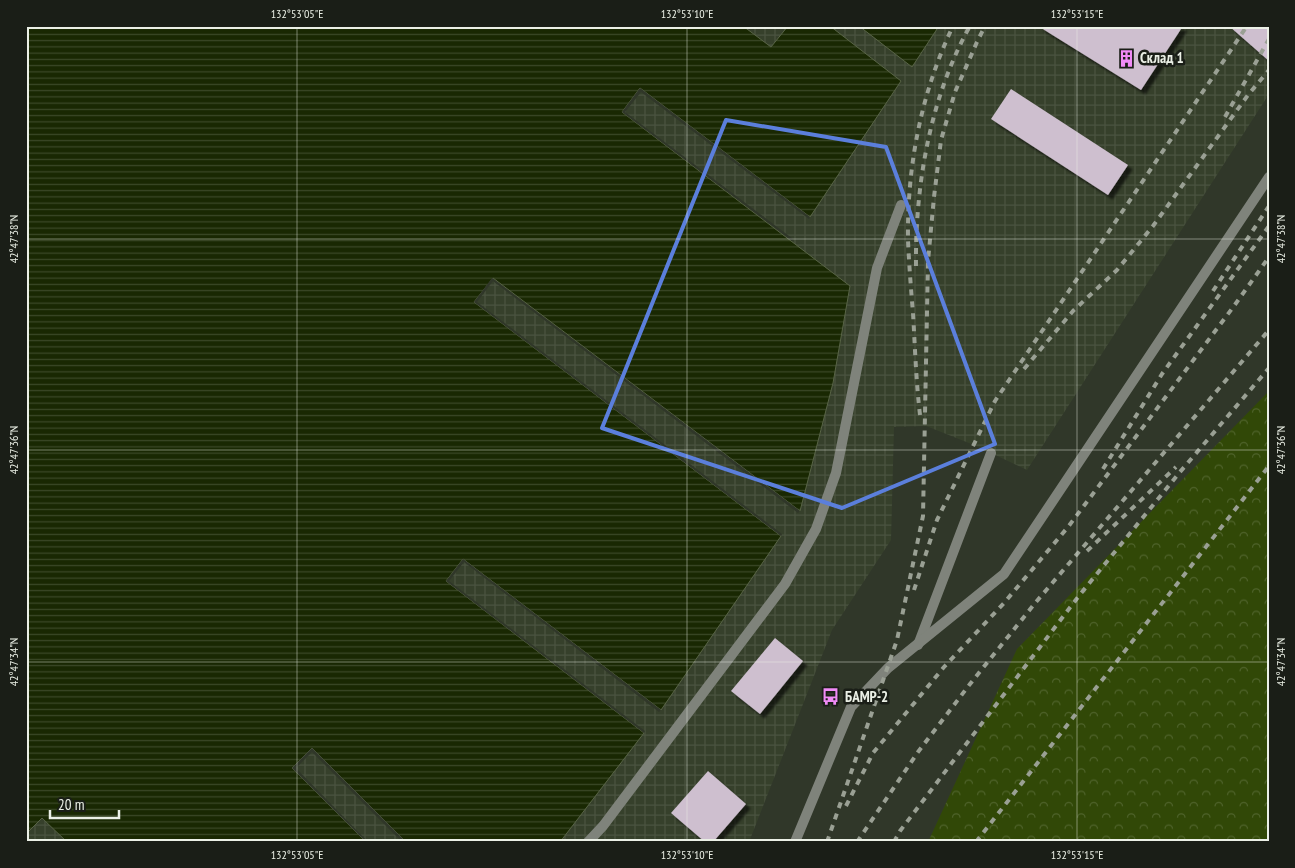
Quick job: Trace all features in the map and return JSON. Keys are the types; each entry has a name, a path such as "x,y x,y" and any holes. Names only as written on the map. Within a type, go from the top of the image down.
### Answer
{"street":[{"path":"795,842 851,707 888,668 1004,574 1269,177"},
{"path":"588,842 603,826 785,584 816,530 836,473 877,268 901,206"},
{"path":"918,645 991,453"}],"highlighted area":[{"path":"726,120 886,147 995,444 842,508 602,428"}],"shaded area":[{"path":"26,26 743,26 771,47 788,26 830,26 901,81 810,217 640,88 622,112 850,286 833,383 800,511 493,278 474,302 781,536 661,710 463,559 446,581 644,733 560,842 406,842 312,748 292,768 366,842 67,842 42,818 26,834"},
{"path":"743,26 788,26 771,48"},
{"path":"830,26 859,26 912,67 939,26 1269,26 1269,94 1027,470 974,445 926,426 894,427 891,540 832,630 749,842 560,842 643,733 446,581 463,559 474,302 492,278 800,511 833,383 850,286 622,112 640,88 810,216 901,81"},
{"path":"859,26 939,26 912,67"},
{"path":"312,748 406,842 366,842 292,768"},
{"path":"42,818 67,842 26,842 26,834"}],"green space":[{"path":"1269,391 1269,842 928,842 1017,649"}],"pier":[{"path":"640,88 810,217 809,219 641,92 625,112 793,239 792,241 622,112"},
{"path":"492,278 800,511 798,513 493,281 477,302 782,534 781,536 474,302"},
{"path":"463,559 661,710 659,712 464,562 449,581 645,731 644,733 446,581"},
{"path":"312,748 406,842 402,842 312,752 296,768 368,842 292,768"}],"building":[{"name":"Склад 1","path":"1038,26 1183,26 1141,90"},
{"path":"1229,26 1269,26 1269,61"},
{"path":"1011,89 1128,165 1108,195 991,119"},
{"path":"775,638 803,661 760,714 731,691"},
{"path":"708,771 746,804 713,842 705,842 671,813"}],"railway":[{"path":"920,415 909,267 908,212 910,185 913,157 924,104 932,77 953,26"},
{"path":"916,266 918,205 928,143 935,112 945,82 956,53 970,26"},
{"path":"827,842 897,640 923,516 928,261 941,140 955,92 985,26"},
{"path":"914,590 937,520 995,401 1247,26"},
{"path":"1225,117 1269,39"},
{"path":"1024,369 1073,311 1117,270 1153,226 1248,95 1269,70"},
{"path":"1213,291 1269,206"},
{"path":"1103,469 1162,374 1269,226"},
{"path":"846,806 873,753 944,667 1004,603 1068,527 1269,257"},
{"path":"857,842 918,752 970,684 1036,602 1269,330"},
{"path":"894,842 900,831 1078,597 1180,472 1269,368"},
{"path":"976,842 1269,466"},
{"path":"1087,551 1176,467"}],"place":[{"name":"Склад 1","path":"1126,58"},
{"name":"БАМР-2","path":"831,697"}]}
